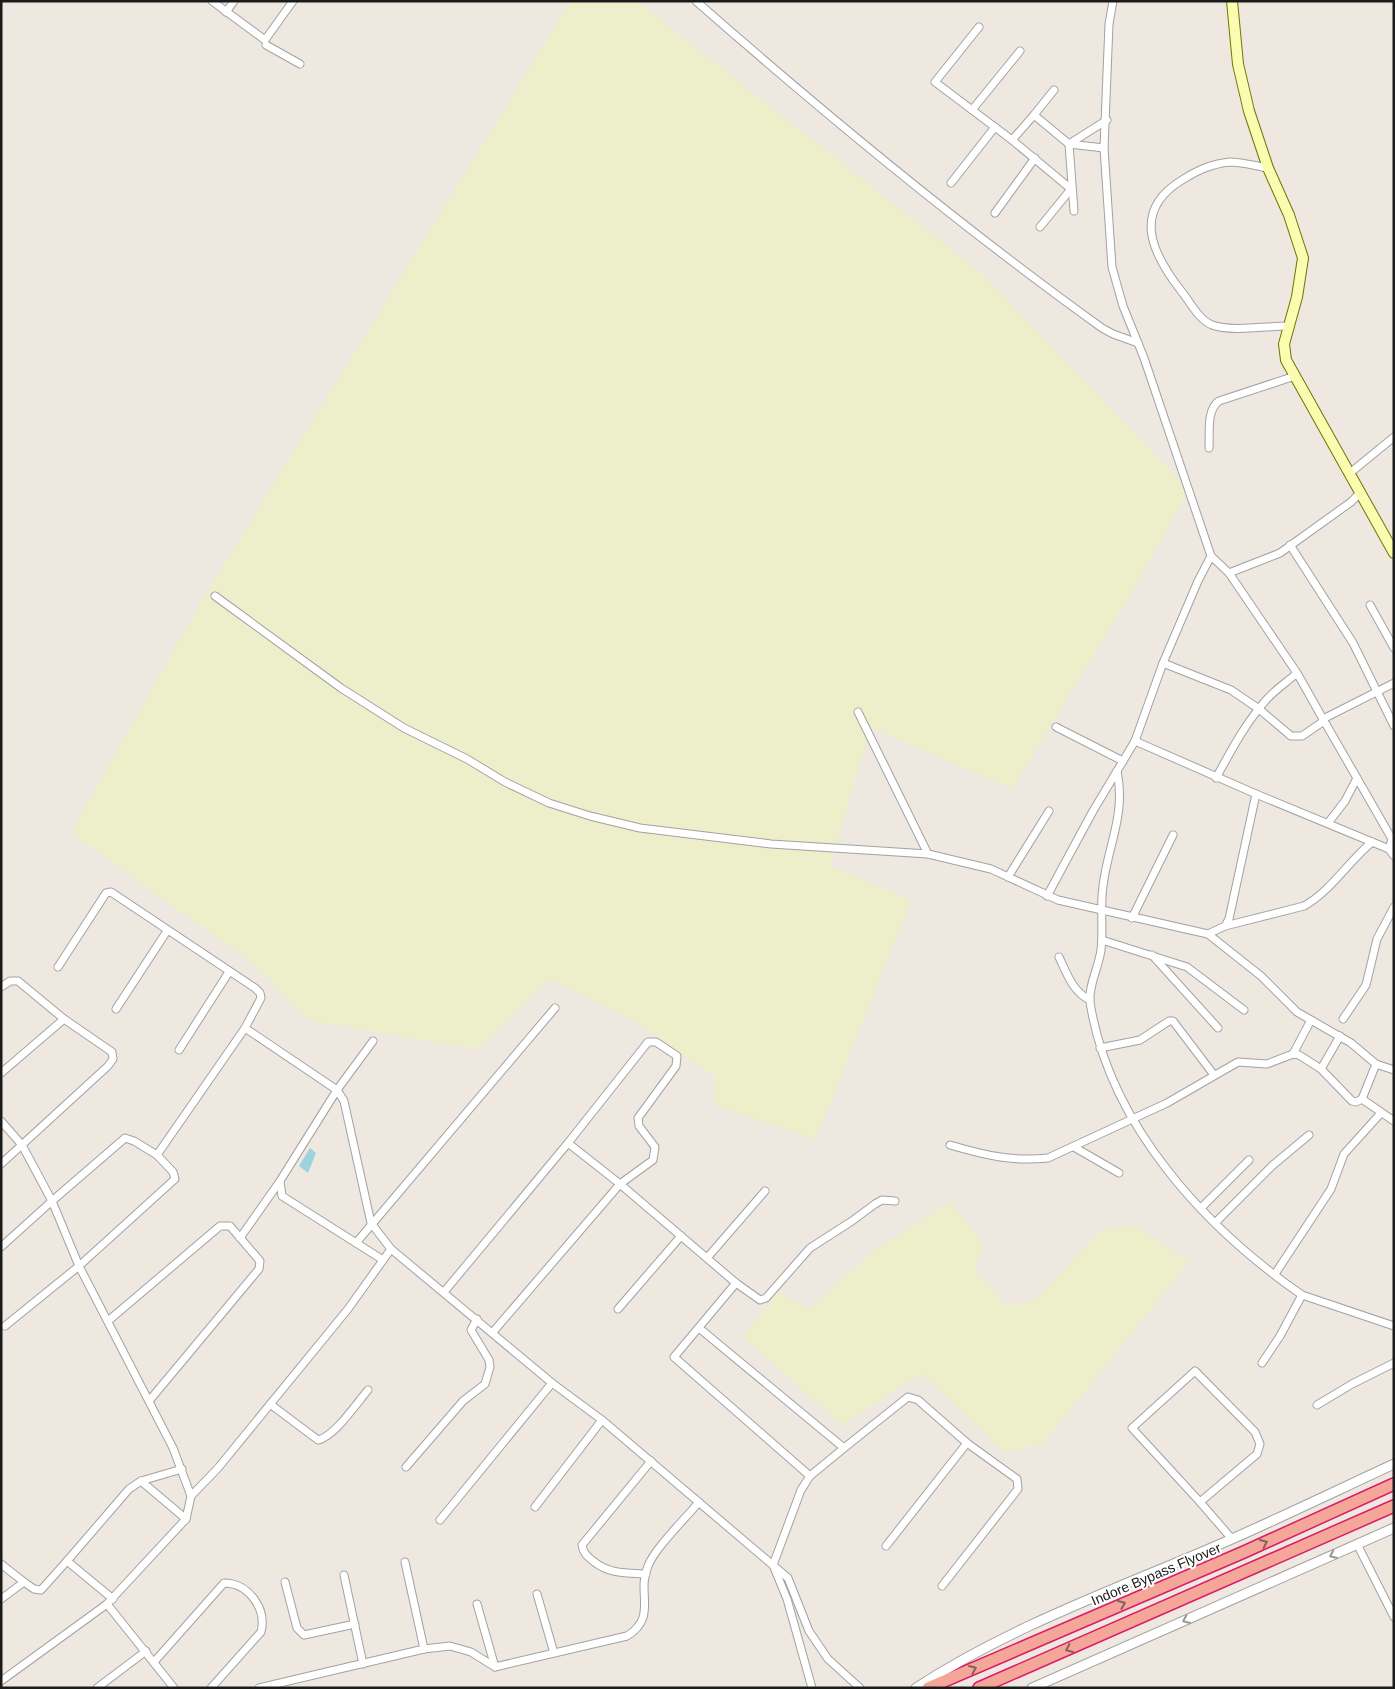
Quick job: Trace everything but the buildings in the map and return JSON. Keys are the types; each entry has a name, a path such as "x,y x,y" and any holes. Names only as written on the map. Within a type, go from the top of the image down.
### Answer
{"highway":[{"name":"Indore Bypass Flyover","path":"928,1688 1220,1563 1394,1484"},
{"path":"979,1688 1394,1506"}],"main road":[{"path":"1232,1 1238,64 1249,111 1268,168 1288,215 1303,258 1297,297 1284,344 1286,360 1394,553"}],"street":[{"path":"212,1 265,40 293,1"},
{"path":"226,12 234,1"},
{"path":"696,1 854,137 965,226 1102,328 1138,343"},
{"path":"1113,1 1109,33 1107,120 1104,148 1112,267 1123,306 1138,343 1211,556 1229,574 1297,673 1393,838 1392,852 1328,823 1216,778 1135,741"},
{"path":"979,28 935,82 1035,158 1071,189"},
{"path":"266,45 300,64"},
{"path":"972,110 1020,51"},
{"path":"1012,140 1054,90"},
{"path":"1034,115 1069,144 1104,148"},
{"path":"1069,144 1107,120"},
{"path":"951,183 995,127"},
{"path":"1069,144 1074,211"},
{"path":"995,213 1035,158"},
{"path":"1268,168 1233,162 1205,166 1171,187 1158,202 1151,215 1150,231 1158,256 1178,287 1205,321 1221,327 1288,326"},
{"path":"1040,227 1071,189"},
{"path":"1209,448 1211,412 1214,404 1295,376"},
{"path":"1350,473 1394,437"},
{"path":"1229,574 1268,558 1290,545 1351,502 1361,492"},
{"path":"1290,545 1348,635 1394,726"},
{"path":"1047,896 1135,741 1163,663 1211,556"},
{"path":"215,596 341,688 404,728 467,759 505,782 549,803 590,816 640,828 771,844 928,854 991,869 1047,896 1102,911 1208,934 1261,976 1297,1012 1340,1036 1366,1054 1376,1064 1394,1070"},
{"path":"1370,605 1394,648"},
{"path":"1163,663 1222,686 1259,709 1291,736 1298,738 1324,720 1394,683"},
{"path":"1216,778 1242,731 1268,698 1297,673"},
{"path":"858,712 928,854"},
{"path":"1056,728 1123,761"},
{"path":"1117,771 1121,802 1104,887 1102,940 1090,1000 1100,1048 1130,1118 1215,1223 1302,1296 1394,1326"},
{"path":"1328,823 1345,801 1357,778"},
{"path":"1225,926 1232,908 1256,794"},
{"path":"1008,877 1049,811"},
{"path":"1132,918 1173,835"},
{"path":"1208,934 1225,926 1304,906 1316,900 1350,862 1372,842"},
{"path":"58,967 106,893 118,895 167,931 260,993 261,998 245,1028 157,1155"},
{"path":"1343,1019 1366,986 1377,939 1394,906"},
{"path":"116,1009 167,931"},
{"path":"1102,940 1178,963 1195,972 1244,1010"},
{"path":"1152,955 1218,1028"},
{"path":"1059,957 1074,988 1090,1000"},
{"path":"179,1050 229,972"},
{"path":"1,987 10,981 18,981 64,1019 112,1052 113,1058 108,1066 1,1164"},
{"path":"356,1243 370,1223 554,1008"},
{"path":"1,1073 64,1019"},
{"path":"1293,1054 1311,1020"},
{"path":"1100,1048 1140,1040 1169,1021 1173,1021 1214,1075"},
{"path":"245,1028 337,1090 344,1101 370,1223 391,1249 552,1383 602,1420 788,1578 809,1631 828,1659 843,1670 860,1688"},
{"path":"1321,1069 1340,1036"},
{"path":"444,1292 568,1144 646,1044 651,1041 656,1042 677,1056 676,1066 638,1118 639,1126 656,1147 653,1160 620,1184 493,1332"},
{"path":"240,1238 280,1181 337,1090 373,1042"},
{"path":"950,1145 991,1157 1027,1160 1048,1158 1074,1147 1130,1118 1167,1103 1238,1062 1267,1064 1293,1054 1299,1055 1321,1069 1356,1102 1362,1099 1376,1064"},
{"path":"1362,1099 1381,1114 1394,1121"},
{"path":"1275,1274 1331,1189 1344,1154 1381,1114"},
{"path":"1,1121 22,1145 52,1201 79,1266 179,1460 191,1496 186,1519 113,1599 1,1681"},
{"path":"1215,1223 1273,1165 1309,1135"},
{"path":"1,1247 125,1138 134,1141 157,1155 173,1172 174,1179 79,1266 5,1326"},
{"path":"568,1144 620,1184 736,1283 760,1300 766,1298 810,1248 882,1200 895,1201"},
{"path":"1074,1147 1119,1173"},
{"path":"1201,1208 1249,1160"},
{"path":"280,1181 282,1196 383,1260"},
{"path":"707,1258 765,1191"},
{"path":"108,1320 220,1226 230,1226 260,1261 259,1269 149,1400"},
{"path":"618,1309 681,1236"},
{"path":"191,1496 218,1468 348,1309 391,1249"},
{"path":"736,1283 674,1357 810,1476"},
{"path":"1262,1363 1280,1336 1302,1296"},
{"path":"406,1467 464,1401 485,1384 490,1367 489,1360 471,1330 477,1319"},
{"path":"699,1328 844,1448"},
{"path":"1317,1405 1352,1384 1394,1363"},
{"path":"1200,1502 1257,1454 1260,1444 1255,1432 1195,1371 1132,1428 1232,1539"},
{"path":"440,1520 552,1383"},
{"path":"270,1404 318,1440 324,1439 368,1390"},
{"path":"812,1688 787,1599 774,1565 801,1490 810,1476 908,1397 918,1400 967,1443 1017,1479 1019,1486 942,1586"},
{"path":"535,1507 602,1420"},
{"path":"886,1546 967,1443"},
{"path":"646,1574 612,1572 604,1569 584,1554 582,1544 651,1461"},
{"path":"916,1688 939,1672 1034,1623 1232,1539 1394,1464"},
{"path":"1,1564 34,1589 42,1590 129,1489 141,1481 182,1469"},
{"path":"141,1481 186,1519"},
{"path":"259,1688 424,1649 458,1647 471,1652 495,1667 627,1636 637,1630 644,1619 646,1574 652,1559 699,1502"},
{"path":"1032,1688 1394,1528"},
{"path":"1357,1544 1394,1617"},
{"path":"67,1561 113,1599"},
{"path":"405,1562 424,1649"},
{"path":"344,1575 363,1664"},
{"path":"1,1599 24,1582"},
{"path":"285,1582 297,1628 304,1635 355,1624"},
{"path":"154,1662 224,1583 235,1583 246,1589 258,1607 263,1624 261,1632 211,1688"},
{"path":"537,1594 554,1653"},
{"path":"107,1604 174,1688"},
{"path":"477,1604 495,1667"},
{"path":"97,1688 146,1651"}],"green space":[{"path":"571,1 637,1 981,273 1189,490 1132,592 1012,789 871,728 830,866 911,900 816,1139 714,1105 714,1076 637,1023 550,979 477,1050 309,1020 252,963 71,833 201,602"},
{"path":"950,1202 983,1244 975,1270 1006,1305 1036,1300 1101,1230 1136,1226 1189,1262 1042,1445 1004,1452 922,1373 842,1425 743,1337 779,1292 808,1310 872,1252"}],"water":[{"path":"310,1148 316,1153 308,1173 299,1166"}]}
